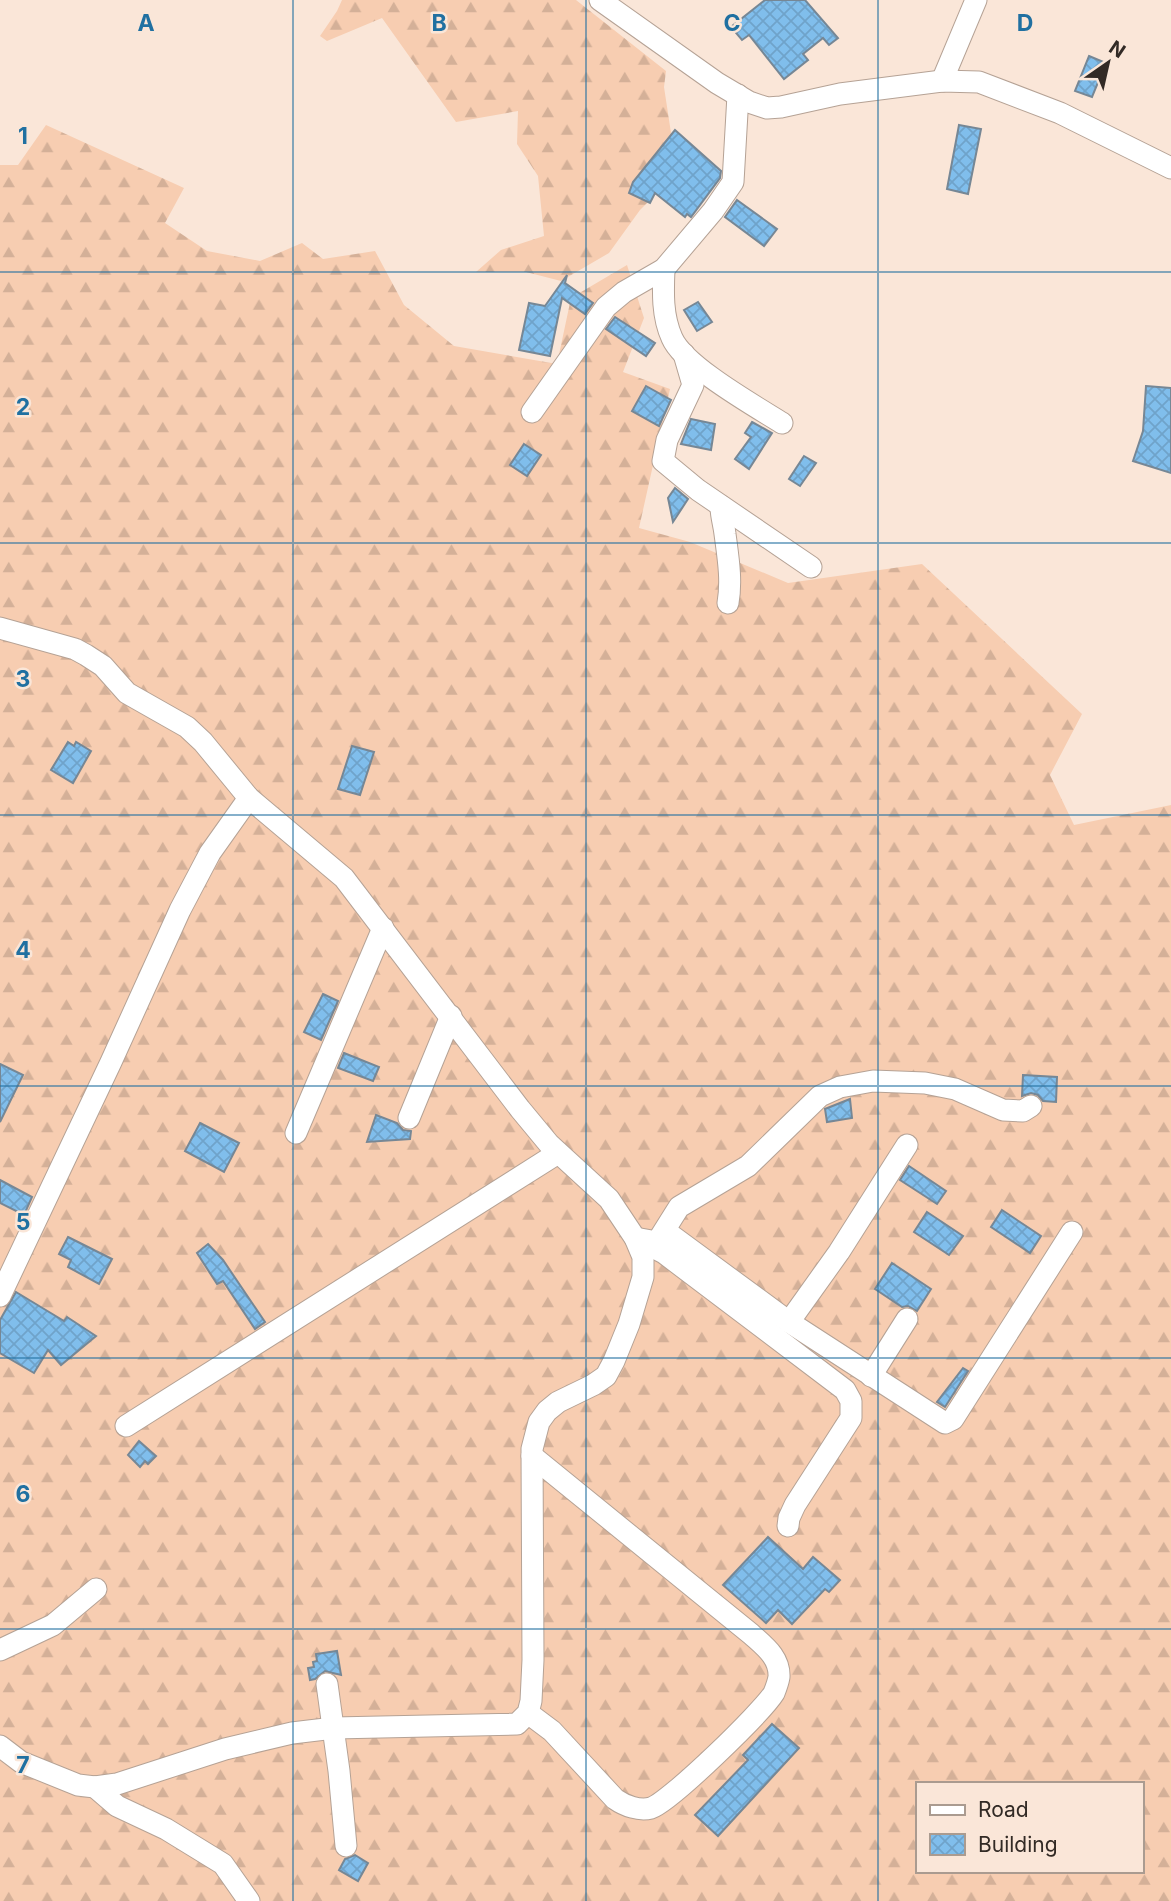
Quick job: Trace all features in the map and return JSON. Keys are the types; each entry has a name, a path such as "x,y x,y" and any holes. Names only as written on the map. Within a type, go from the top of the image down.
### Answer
{"street":[{"path":"600,0 738,95 767,108 840,94 942,81 979,82 1060,113 1171,167"},
{"path":"942,81 976,0"},
{"path":"532,412 606,307 624,292 664,269 713,211 733,182 738,95"},
{"path":"664,269 663,301 672,340 706,374 782,423"},
{"path":"684,354 693,385 667,440 663,461 721,506 811,567"},
{"path":"721,506 735,599"},
{"path":"0,628 75,649 95,660 127,693 187,727 203,742 249,798 344,878 520,1109 558,1153 609,1199 635,1238 643,1257 643,1277 629,1324 606,1376 558,1402 547,1411 534,1436 531,1701 528,1713 517,1724 334,1728 292,1733 225,1749 117,1784 95,1787 78,1785 21,1762 0,1746"},
{"path":"0,1296 180,910 211,853 249,798"},
{"path":"296,1133 383,928"},
{"path":"409,1118 451,1016"},
{"path":"657,1242 679,1206 748,1166 820,1096 840,1087 873,1081 925,1083 955,1088 1003,1110 1023,1111 1031,1106"},
{"path":"789,1322 839,1252 907,1145"},
{"path":"126,1426 558,1153"},
{"path":"635,1238 657,1242 668,1233 789,1322 945,1423 949,1423 985,1371 1072,1232"},
{"path":"635,1238 664,1253 845,1390 851,1401 851,1418 795,1505 788,1525"},
{"path":"871,1376 907,1319"},
{"path":"528,1713 552,1731 622,1805 648,1809 684,1785 773,1695 779,1682 779,1668 772,1654 751,1634 532,1457"},
{"path":"0,1650 52,1626 96,1589"},
{"path":"327,1684 346,1846"},
{"path":"95,1787 117,1806 166,1829 223,1864 249,1901"}],"green space":[{"path":"342,0 576,0 666,71 664,87 673,146 665,185 640,210 609,253 561,281 526,272 476,272 501,250 544,236 538,176 517,144 518,111 456,122 382,18 327,41 320,36"},
{"path":"46,125 184,188 165,223 207,251 260,261 302,243 323,259 375,251 404,305 454,346 557,364 571,298 627,265 644,318 623,372 670,389 639,528 690,542 788,583 922,564 1082,714 1050,775 1074,825 1171,805 1171,1901 0,1901 0,165 18,165"}],"building":[{"path":"765,0 805,0 838,38 829,45 823,38 803,54 808,60 784,79 749,35 742,40 731,27"},
{"path":"1089,56 1106,63 1092,97 1075,91"},
{"path":"959,125 981,129 968,194 947,189"},
{"path":"675,130 721,171 720,178 691,217 687,214 685,217 655,193 650,203 629,193 633,182"},
{"path":"737,200 777,229 764,246 725,217"},
{"path":"567,275 565,283 593,303 585,314 562,298 550,356 519,350 529,303 545,306"},
{"path":"698,302 712,322 697,331 684,310"},
{"path":"615,317 655,343 646,356 606,329"},
{"path":"646,386 671,400 659,426 632,411"},
{"path":"1146,386 1171,388 1171,473 1133,461 1143,431"},
{"path":"691,419 715,424 711,450 681,444"},
{"path":"752,422 772,433 749,469 735,459 751,437 745,433"},
{"path":"524,444 541,455 527,476 510,465"},
{"path":"804,456 816,463 800,486 789,479"},
{"path":"675,488 688,499 673,522 668,498"},
{"path":"68,742 74,746 76,742 91,751 73,783 51,770"},
{"path":"352,746 374,752 360,795 338,789"},
{"path":"323,994 338,1001 321,1040 304,1032"},
{"path":"344,1053 379,1067 373,1081 338,1068"},
{"path":"0,1064 23,1075 0,1122"},
{"path":"1023,1075 1057,1077 1056,1102 1043,1101 1038,1095 1031,1093 1022,1096"},
{"path":"850,1099 852,1118 827,1122 825,1109"},
{"path":"376,1115 397,1123 403,1130 411,1131 410,1139 367,1142"},
{"path":"200,1123 239,1143 224,1172 185,1151"},
{"path":"909,1166 946,1191 937,1204 900,1180"},
{"path":"0,1180 32,1197 24,1215 0,1203"},
{"path":"1002,1210 1041,1236 1030,1253 991,1227"},
{"path":"927,1212 963,1236 949,1255 914,1232"},
{"path":"68,1237 112,1259 99,1284 68,1267 71,1260 59,1254"},
{"path":"208,1244 223,1260 265,1322 255,1329 223,1281 217,1284 197,1253"},
{"path":"892,1263 931,1289 917,1311 908,1306 902,1307 875,1289"},
{"path":"16,1292 64,1321 67,1317 96,1336 61,1365 48,1350 34,1373 0,1353 0,1320"},
{"path":"963,1368 968,1371 945,1407 937,1402"},
{"path":"139,1441 156,1456 148,1464 145,1461 140,1467 128,1455"},
{"path":"768,1537 803,1569 813,1557 840,1580 829,1592 825,1589 792,1624 778,1610 766,1623 723,1585"},
{"path":"337,1651 341,1675 325,1671 310,1680 308,1668 314,1667 316,1654"},
{"path":"772,1724 799,1748 718,1836 695,1815 748,1760 743,1755"},
{"path":"355,1855 368,1863 358,1881 339,1870 345,1859"}]}
